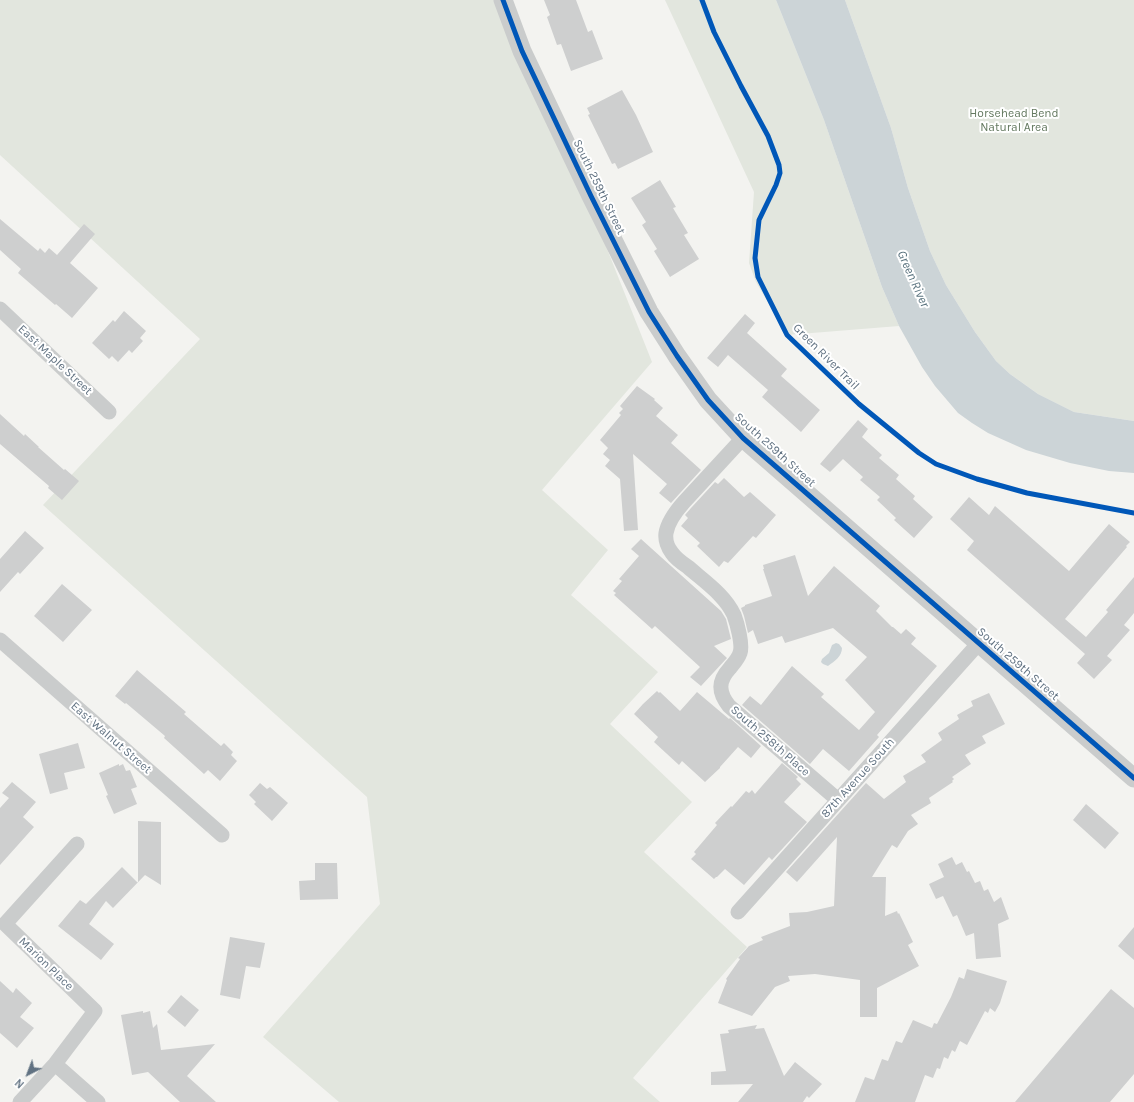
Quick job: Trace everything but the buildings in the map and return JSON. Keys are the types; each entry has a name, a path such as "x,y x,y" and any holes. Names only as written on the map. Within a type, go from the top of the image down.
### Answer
{"street":[{"name":"South 259th Street","path":"503,0 522,51 591,196 649,312 677,356 708,400 743,438 1134,778"},
{"name":"East Maple Street","path":"0,309 109,412"},
{"name":"South 258th Place","path":"743,438 684,502 671,519 666,534 666,542 673,554 714,590 734,615 742,648 738,658 726,672 722,680 721,691 724,699 729,706 838,800"},
{"name":"East Walnut Street","path":"0,640 222,835"},
{"name":"87th Avenue South","path":"738,912 979,643"},
{"name":"Marion Place","path":"55,1064 95,1011 5,924 77,844"},
{"path":"20,1102 55,1064 98,1102"}],"green space":[{"path":"0,0 508,0 652,362 542,490 608,550 571,595 658,672 610,724 692,802 644,852 747,947 633,1078 660,1102 339,1102 263,1037 380,904 367,797 43,505 200,339 0,155"},
{"path":"665,0 776,0 824,120 882,287 899,326 787,335 756,282 749,263 754,192"},
{"name":"Horsehead Bend Natural Area","path":"845,0 1134,0 1134,421 1074,412 1038,394 1010,374 996,361 975,332 946,285 930,251 908,188 891,128"}],"water":[{"name":"Green River","path":"776,0 845,0 891,128 908,188 930,251 946,285 975,332 996,361 1010,374 1038,394 1074,412 1134,421 1134,473 1109,471 1070,463 1026,450 988,433 972,423 958,413 935,386 922,367 899,326 882,287 824,120"},
{"path":"836,643 842,648 839,656 828,666 823,664 821,662 822,659 829,653 832,645"}],"cycle path":[{"path":"503,0 522,51 591,196 649,312 677,356 708,400 743,438 1134,778"},
{"name":"Green River Trail","path":"702,0 714,32 768,136 779,165 780,173 776,185 759,220 755,258 758,277 787,335 859,404 919,453 936,464 977,479 1027,493 1134,513"}]}
